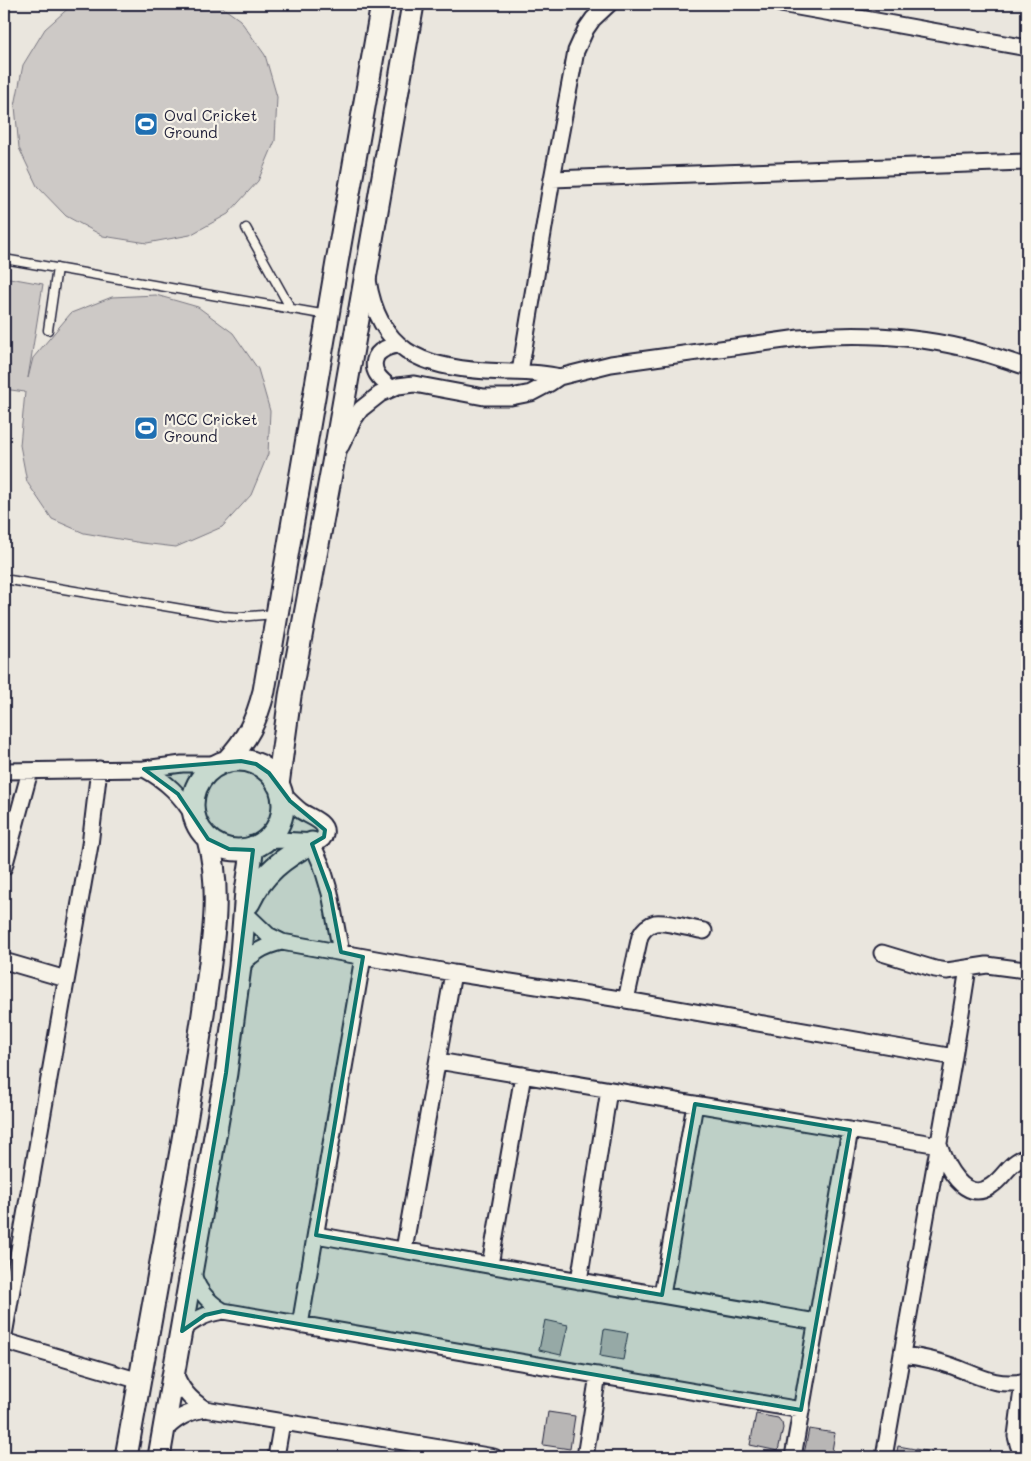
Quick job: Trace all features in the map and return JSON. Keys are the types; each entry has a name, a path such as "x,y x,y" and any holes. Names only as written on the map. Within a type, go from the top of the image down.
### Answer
{"street":[{"path":"159,1457 226,1073 240,967 246,891 259,844 272,834 282,815 279,788 290,696 333,463 413,4"},
{"path":"520,372 552,179 576,51 589,24 609,4"},
{"path":"781,4 1027,48"},
{"path":"194,817 193,801 197,786 206,773 223,763 241,746 259,710 264,691 380,5"},
{"path":"552,179 1027,162"},
{"path":"367,263 373,301 383,324 398,345 422,360 436,364 485,371 539,373 558,377"},
{"path":"333,463 354,419 361,409 391,388 414,384 484,397 511,397 531,392 558,377 593,368 637,360 792,339 847,335 895,337 942,343 987,354 1027,367"},
{"path":"391,388 378,375 374,364 375,358 383,349 398,345"},
{"path":"4,771 144,769 182,764 241,761 256,764 269,773 279,788 300,810 323,826 325,834 321,840 294,852 278,863 264,878 244,912"},
{"path":"4,1335 91,836 99,769"},
{"path":"144,769 156,775 173,789 187,804 199,829 208,839 218,845 242,850 280,840 312,843"},
{"path":"4,867 30,771"},
{"path":"126,1457 191,1091 208,978 216,911 216,893 208,839"},
{"path":"312,843 322,866 330,893 341,952"},
{"path":"244,912 268,935 282,942 453,973 626,1000 954,1057"},
{"path":"626,1000 640,936 646,928 660,923 704,931"},
{"path":"240,967 258,950 282,942"},
{"path":"882,954 941,970 953,971 992,965 1026,970"},
{"path":"300,1325 363,957"},
{"path":"4,961 66,979"},
{"path":"884,1457 968,968"},
{"path":"404,1250 453,973"},
{"path":"438,1061 939,1145"},
{"path":"490,1265 523,1075"},
{"path":"579,1281 609,1090"},
{"path":"662,1295 695,1104"},
{"path":"793,1457 850,1130"},
{"path":"939,1145 941,1154 950,1170 966,1188 972,1190 989,1188 1013,1163 1027,1157"},
{"path":"316,1235 816,1322"},
{"path":"192,1268 194,1278 202,1294 223,1311 801,1410"},
{"path":"182,1331 189,1324 205,1315 223,1311"},
{"path":"4,1341 140,1381"},
{"path":"902,1355 918,1357 951,1366 986,1380 1005,1383 1025,1382 1016,1436 1023,1457"},
{"path":"174,1370 189,1397 205,1408 487,1457"},
{"path":"585,1457 598,1375"},
{"path":"164,1431 178,1418 187,1413 205,1408"},
{"path":"276,1457 282,1422"}],"lane":[{"path":"246,228 291,309"},
{"path":"4,259 328,315"},
{"path":"48,330 57,268"},
{"path":"4,579 222,616 238,617 277,614"}],"highlighted area":[{"path":"241,761 256,764 269,773 290,801 325,830 324,837 312,844 330,893 341,952 363,957 316,1235 662,1295 695,1104 850,1130 801,1410 223,1311 205,1315 182,1331 226,1073 253,850 229,849 208,839 178,794 144,769"}],"shaded area":[{"name":"Oval Cricket Ground","path":"73,4 218,4 240,20 265,55 277,97 275,141 258,181 228,214 190,235 147,243 103,236 66,216 37,186 19,148 15,106 23,65 45,29"},
{"name":"MCC Cricket Ground","path":"4,277 43,284 28,378 33,358 71,313 112,297 156,295 198,307 233,333 258,369 270,411 268,454 251,495 222,527 176,547 84,533 52,519 27,482 20,445 25,392 4,389"}],"building":[{"path":"545,1320 568,1325 561,1355 539,1350"},
{"path":"604,1329 628,1333 623,1360 600,1356"},
{"path":"548,1412 575,1416 570,1449 543,1445"},
{"path":"756,1414 778,1418 782,1423 783,1428 778,1451 750,1445"},
{"path":"809,1429 835,1433 831,1457 804,1454"},
{"path":"898,1446 932,1452 931,1457 896,1457"}],"place":[{"name":"Oval Cricket Ground","path":"146,124"},
{"name":"MCC Cricket Ground","path":"146,428"}]}
